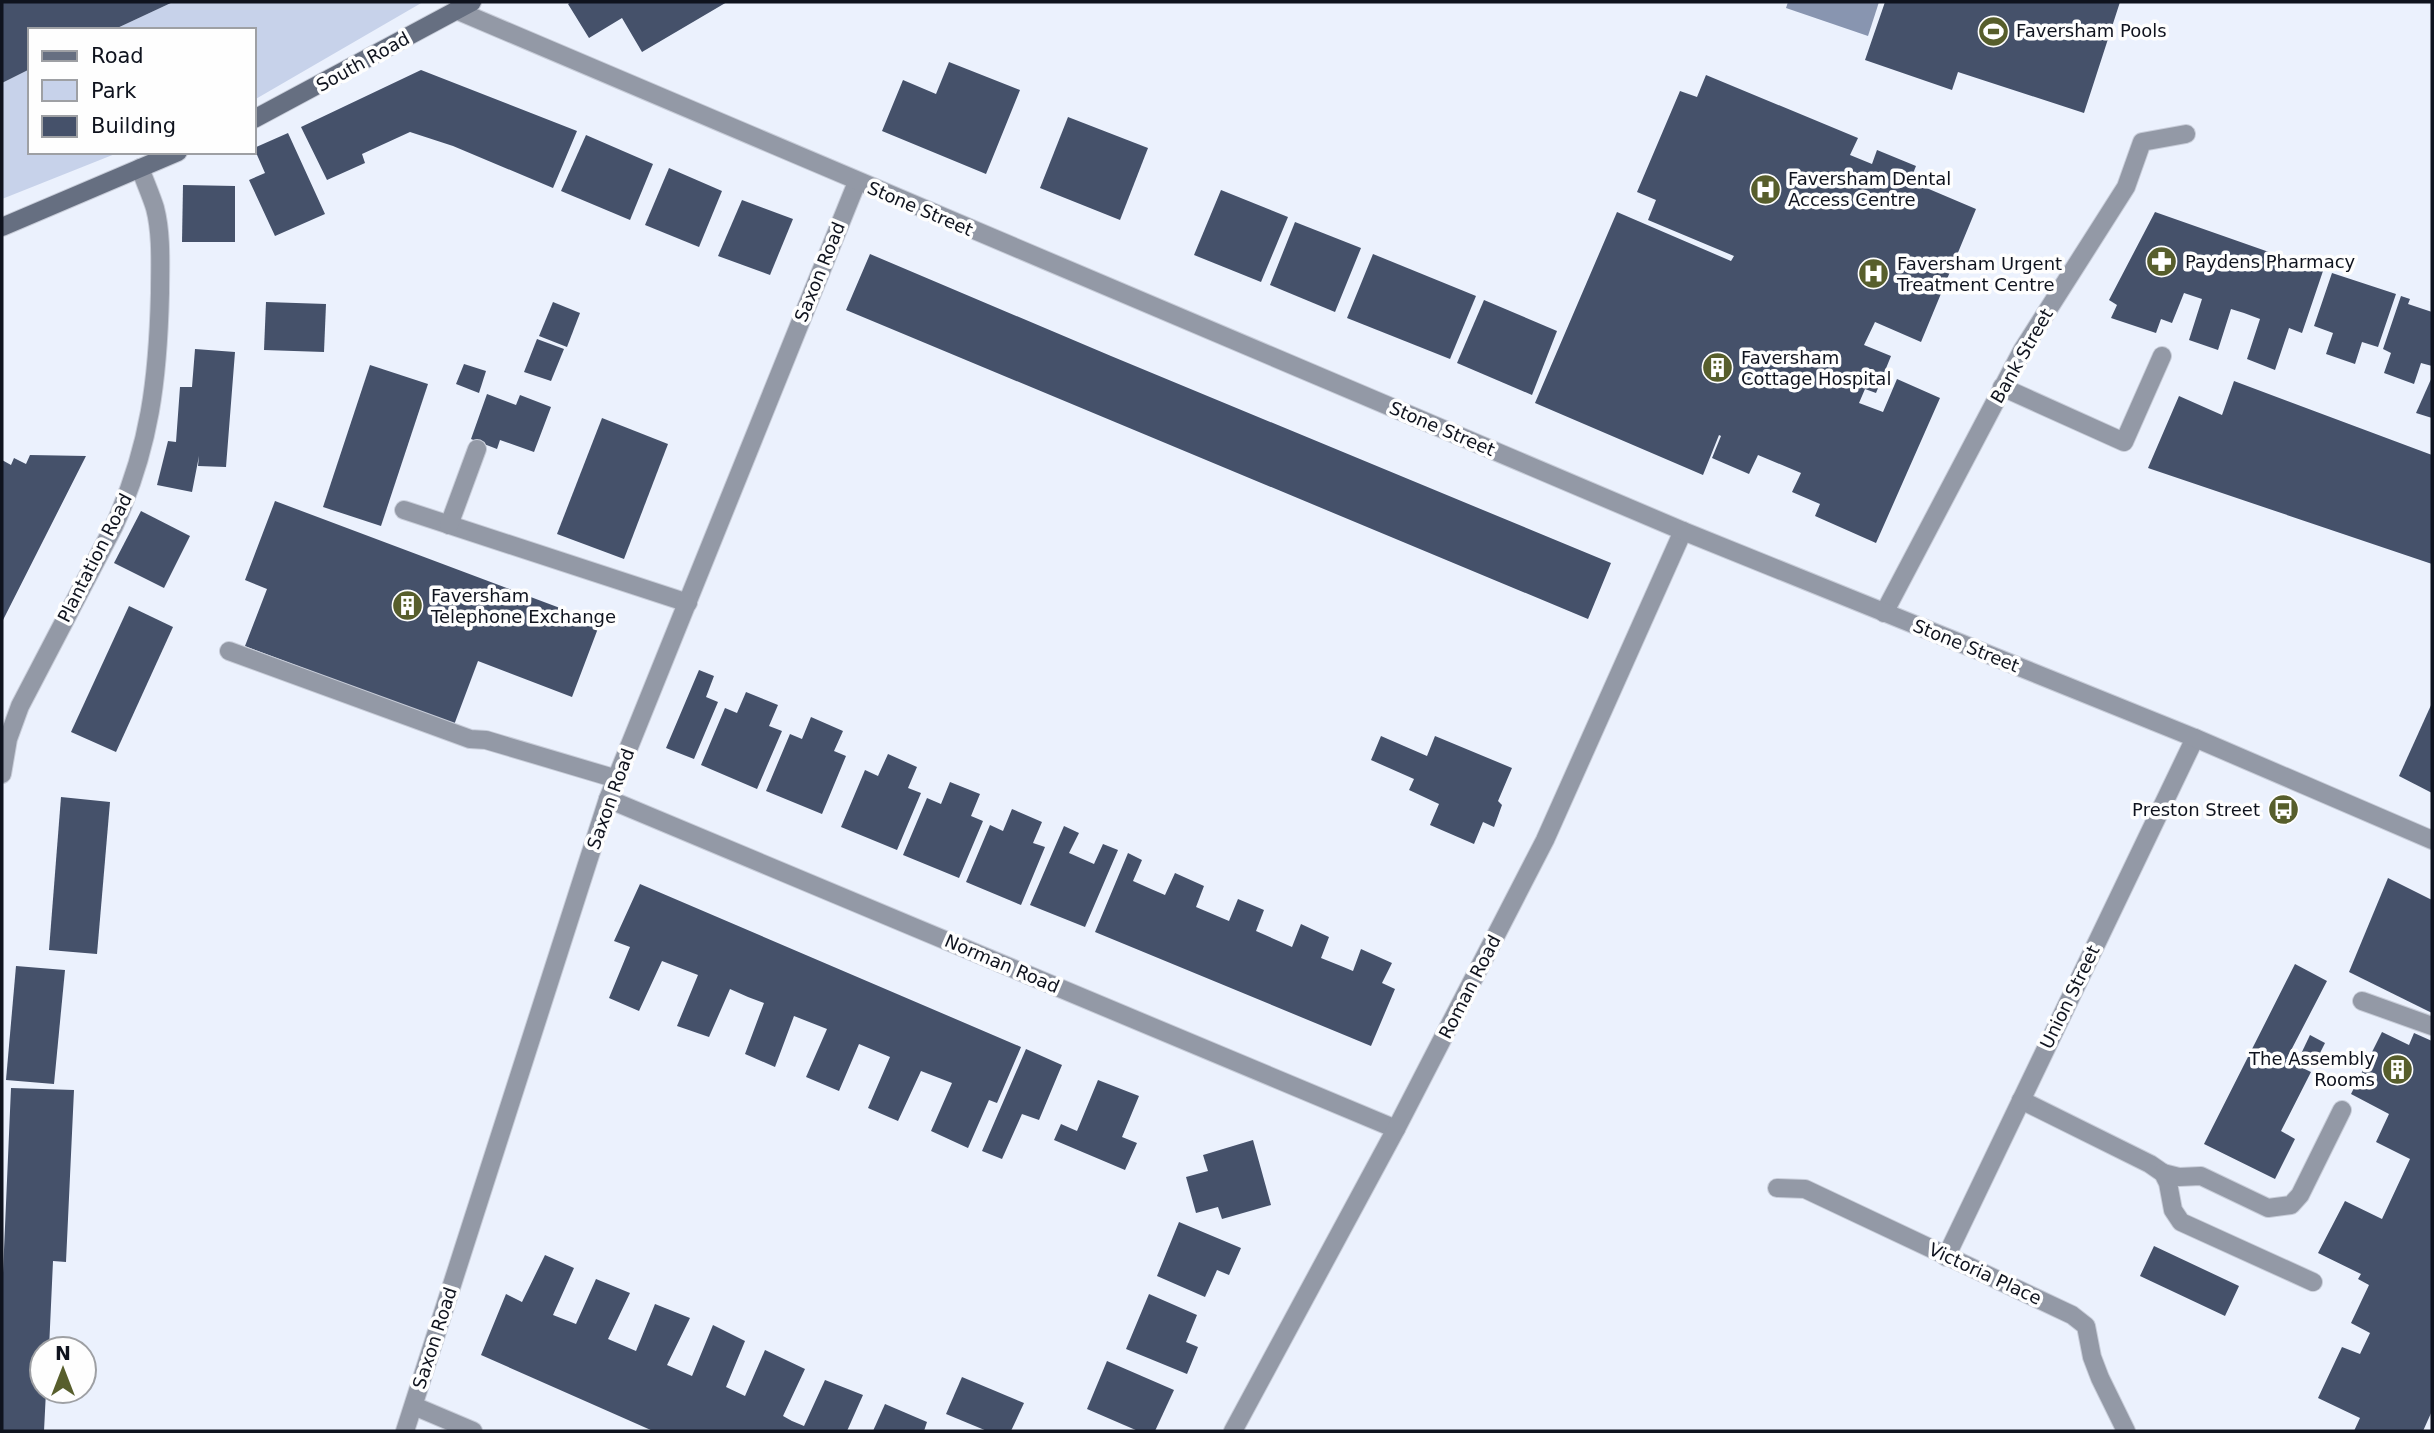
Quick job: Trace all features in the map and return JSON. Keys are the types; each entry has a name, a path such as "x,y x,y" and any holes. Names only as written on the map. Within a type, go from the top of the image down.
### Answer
{"main road":[{"name":"South Road","path":"256,119 464,6"},
{"path":"2,227 174,154"}],"street":[{"name":"Stone Street","path":"464,6 857,182 1683,531 2195,738 2432,840"},
{"name":"Bank Street","path":"1884,613 2023,349 2126,187 2142,142 2186,134"},
{"name":"Plantation Road","path":"2,774 8,739 20,706 114,526 131,485 148,426 156,376 160,276 156,216 140,169"},
{"name":"Saxon Road","path":"405,1431 608,799 857,182"},
{"path":"2003,387 2124,442 2162,356"},
{"path":"449,525 477,449"},
{"path":"404,510 688,603"},
{"name":"Roman Road","path":"1233,1431 1396,1129 1545,840 1683,531"},
{"path":"229,651 470,739 486,740 617,779"},
{"name":"Union Street","path":"1946,1257 2195,738"},
{"name":"Norman Road","path":"608,799 1396,1129"},
{"path":"2362,1001 2432,1026"},
{"path":"2021,1100 2163,1173 2179,1177 2201,1176 2268,1208 2291,1205 2300,1195 2342,1110"},
{"path":"2163,1173 2168,1183 2173,1210 2181,1222 2312,1282"},
{"name":"Victoria Place","path":"1777,1188 1805,1189 2072,1315 2086,1326 2092,1357 2126,1431"},
{"path":"414,1406 473,1431"}],"green space":[{"path":"173,2 423,2 256,99 256,28 117,28"},
{"path":"28,70 28,154 115,154 2,199 2,83"}],"shaded area":[{"path":"1788,2 1879,2 1868,36 1786,8"}],"building":[{"path":"2,2 173,2 117,28 28,28 28,70 2,83"},
{"path":"727,2 642,52 622,18 589,38 568,4"},
{"name":"Faversham Pools","path":"1885,2 2120,2 2084,113 1958,72 1952,90 1865,60"},
{"path":"949,62 1020,90 986,174 882,131 903,80 936,94"},
{"path":"421,70 577,131 553,188 453,146 410,132 362,154 365,163 327,180 301,127"},
{"path":"1706,75 1858,138 1850,155 1872,164 1877,150 1916,166 1910,181 1976,209 1921,342 1875,322 1864,345 1891,356 1876,393 1865,389 1859,403 1883,412 1897,379 1940,398 1876,543 1815,516 1820,504 1792,492 1801,473 1758,455 1749,474 1712,458 1721,436 1719,435 1703,475 1535,403 1617,212 1731,261 1734,256 1648,220 1656,200 1637,192 1680,91 1697,97"},
{"path":"1068,117 1148,148 1120,220 1040,188"},
{"path":"288,133 325,214 275,236 249,180 265,173 256,147"},
{"path":"586,135 653,164 630,220 561,191"},
{"path":"669,168 722,191 699,247 645,225"},
{"path":"183,185 235,186 235,242 182,242"},
{"path":"1221,190 1288,217 1261,282 1194,255"},
{"path":"742,200 793,219 770,275 718,256"},
{"path":"2155,212 2323,271 2302,333 2289,328 2275,370 2247,359 2260,319 2244,313 2231,309 2218,350 2189,340 2202,299 2184,293 2172,323 2161,319 2156,333 2111,318 2117,305 2109,300"},
{"path":"1295,222 1361,248 1335,312 1270,285"},
{"path":"870,254 1611,563 1588,619 846,310"},
{"path":"1373,254 1476,296 1450,359 1347,318"},
{"path":"2332,273 2396,294 2378,347 2362,342 2355,364 2326,354 2333,333 2314,326"},
{"path":"2401,296 2410,299 2408,304 2432,312 2432,366 2421,363 2414,384 2384,373 2391,353 2383,349"},
{"path":"1484,300 1557,331 1532,395 1457,363"},
{"path":"266,302 326,304 324,352 264,350"},
{"path":"553,302 580,313 567,347 539,336"},
{"path":"537,339 564,349 551,381 524,372"},
{"path":"195,349 235,352 226,467 198,466 199,456 192,492 157,485 168,441 176,442 180,387 192,387"},
{"path":"464,364 486,371 479,393 456,384"},
{"path":"370,365 428,384 381,526 323,507"},
{"path":"2432,377 2432,418 2416,413"},
{"path":"2234,381 2432,455 2432,564 2148,468 2179,396 2222,415"},
{"path":"487,394 516,405 520,395 551,407 534,452 500,440 497,449 471,439"},
{"path":"602,418 668,444 624,559 557,534"},
{"path":"30,455 86,456 2,622 2,460 11,465 14,458 26,464"},
{"name":"Faversham Telephone Exchange","path":"275,501 600,623 572,697 478,661 454,725 245,646 267,589 245,580"},
{"path":"141,511 190,536 164,588 114,563"},
{"path":"129,606 173,627 116,752 71,732"},
{"path":"699,670 714,676 706,697 718,702 694,759 666,748"},
{"path":"746,692 778,705 769,726 782,731 757,789 701,765 725,708 737,713"},
{"path":"2432,703 2432,793 2399,776"},
{"path":"811,717 843,731 834,751 846,756 822,814 766,791 790,734 802,739"},
{"path":"1381,736 1427,756 1435,736 1512,768 1498,801 1502,805 1494,827 1483,822 1474,844 1430,825 1439,804 1409,790 1414,779 1371,760"},
{"path":"888,754 917,767 908,788 921,793 897,850 841,827 865,770 878,776"},
{"path":"950,782 980,794 971,816 983,821 959,878 903,855 927,798 941,804"},
{"path":"61,797 110,802 97,954 49,950"},
{"path":"1012,809 1042,822 1033,843 1045,847 1021,905 966,882 990,825 1003,831"},
{"path":"1064,826 1079,833 1069,853 1094,864 1103,844 1118,850 1085,927 1030,905"},
{"path":"1128,853 1142,860 1133,881 1165,895 1175,873 1204,886 1196,907 1229,921 1238,899 1264,910 1256,931 1292,947 1301,924 1329,937 1321,958 1353,971 1361,949 1392,963 1382,983 1395,989 1371,1046 1095,932"},
{"path":"2388,878 2432,900 2432,1013 2349,972"},
{"path":"640,884 1021,1047 997,1103 989,1100 968,1148 931,1131 952,1083 921,1071 898,1121 868,1108 890,1057 859,1044 839,1091 806,1077 827,1029 794,1016 775,1067 745,1054 764,1003 730,989 709,1037 677,1026 698,975 662,961 639,1011 609,998 630,947 614,941"},
{"path":"2295,964 2327,981 2286,1060 2311,1072 2281,1131 2295,1139 2275,1179 2204,1144"},
{"path":"16,966 65,970 54,1084 6,1080"},
{"path":"2382,1032 2409,1045 2414,1033 2432,1041 2432,1411 2423,1431 2354,1431 2360,1418 2318,1398 2342,1347 2360,1354 2370,1333 2351,1323 2369,1285 2358,1279 2361,1274 2318,1253 2345,1201 2382,1219 2410,1159 2376,1142 2389,1114 2351,1094"},
{"path":"2310,1035 2325,1043 2315,1063 2300,1056"},
{"path":"1026,1049 1062,1065 1039,1120 1022,1114 1002,1159 982,1151"},
{"path":"1098,1080 1139,1096 1122,1137 1137,1143 1125,1170 1054,1140 1061,1124 1077,1131"},
{"path":"11,1088 74,1090 66,1262 53,1261 50,1335 28,1335 28,1405 45,1405 44,1431 2,1431 2,1296"},
{"path":"1253,1140 1271,1205 1222,1219 1218,1207 1196,1213 1186,1177 1208,1171 1203,1155"},
{"path":"1179,1222 1241,1248 1229,1275 1217,1270 1205,1297 1157,1276"},
{"path":"2154,1246 2239,1286 2225,1316 2140,1276"},
{"path":"545,1255 574,1268 553,1315 576,1324 596,1279 630,1293 608,1339 636,1351 655,1304 690,1318 667,1365 692,1376 713,1325 745,1341 726,1387 745,1396 765,1350 805,1369 783,1416 792,1421 804,1426 825,1380 863,1395 847,1431 653,1431 481,1355 506,1294 522,1302"},
{"path":"1149,1294 1197,1315 1186,1342 1198,1347 1187,1374 1126,1349"},
{"path":"1107,1361 1174,1390 1155,1431 1138,1431 1087,1409"},
{"path":"962,1377 1024,1403 1011,1431 987,1431 946,1414"},
{"path":"885,1404 927,1422 924,1431 873,1431"}],"place":[{"name":"Faversham Pools","path":"1993,31"},
{"name":"Faversham Dental Access Centre","path":"1765,189"},
{"name":"Paydens Pharmacy","path":"2162,262"},
{"name":"Faversham Urgent Treatment Centre","path":"1874,274"},
{"name":"Faversham Cottage Hospital","path":"1718,368"},
{"name":"Faversham Telephone Exchange","path":"408,606"},
{"name":"Preston Street","path":"2283,810"},
{"name":"The Assembly Rooms","path":"2398,1069"}]}
